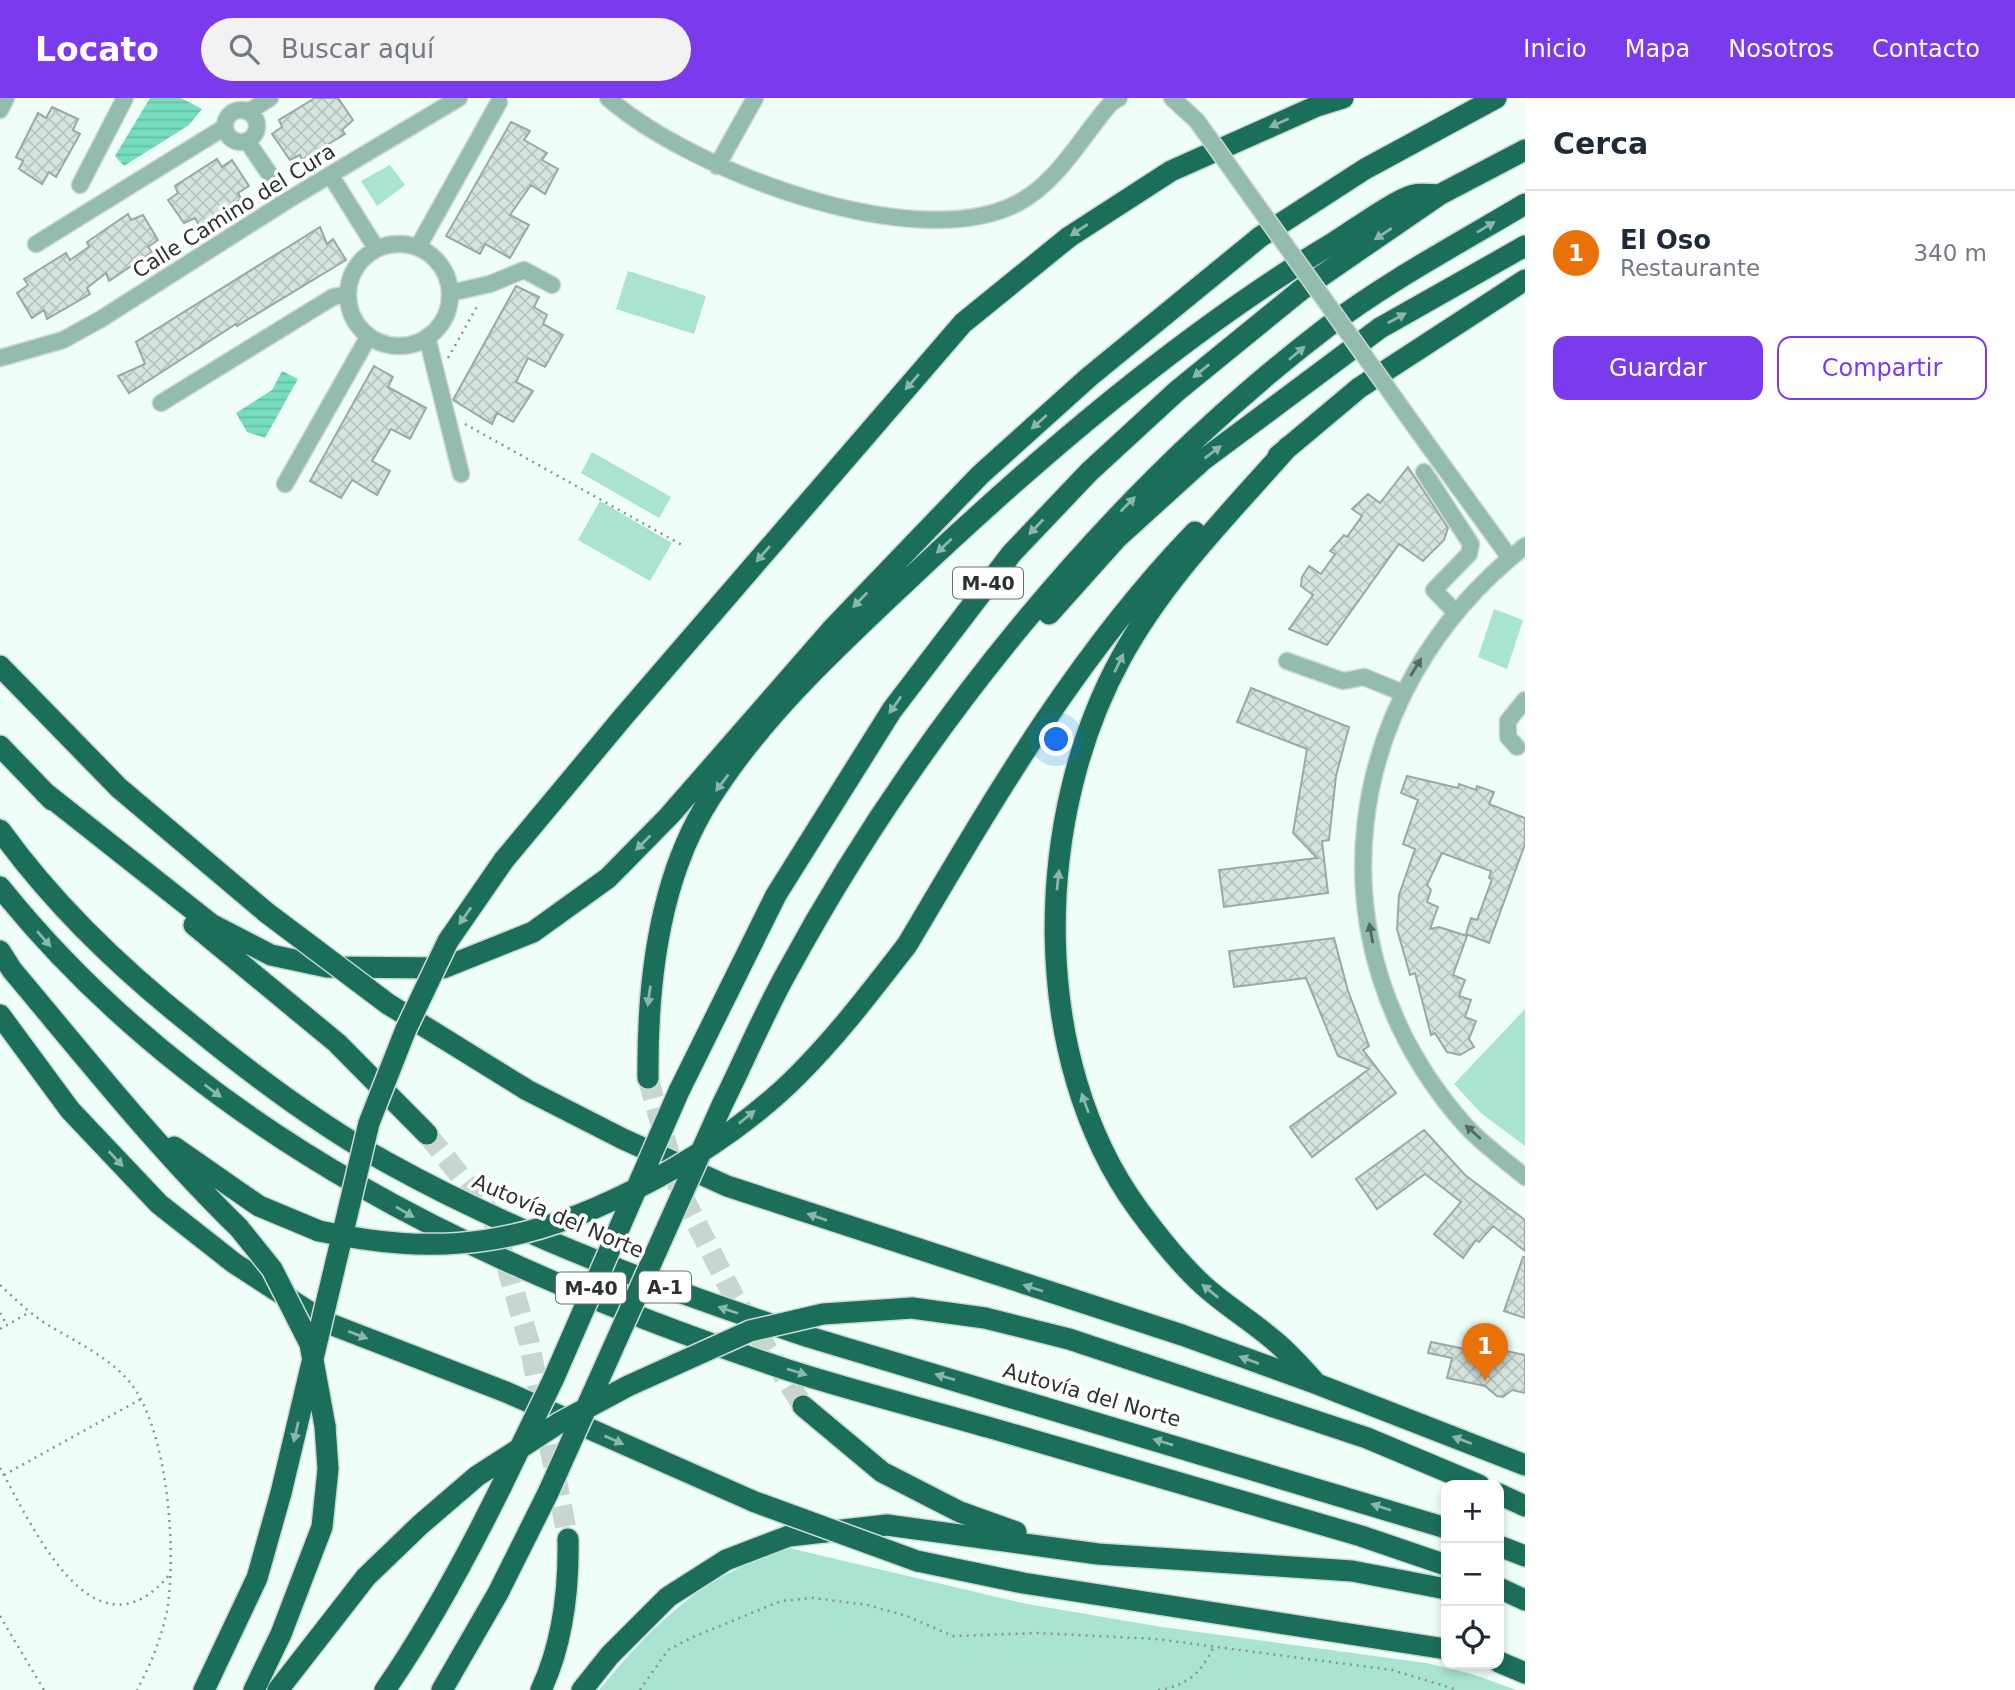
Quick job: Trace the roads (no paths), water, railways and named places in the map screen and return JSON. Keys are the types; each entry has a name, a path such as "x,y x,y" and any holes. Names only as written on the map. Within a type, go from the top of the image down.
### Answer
{"highway":[{"path":"204,1690 257,1578 281,1493 369,1123 406,1029 448,941 504,860 624,716 963,323 1069,237 1171,171 1317,106 1343,98"},
{"path":"44,792 211,924 271,955 327,967 443,968 533,932 608,878 669,816 825,637 880,579 980,475 1089,377 1260,237 1365,169 1496,98"},
{"name":"M-40","path":"385,1690 455,1578 502,1485 553,1380 679,1091 776,895 892,710 1012,553 1089,472 1177,391 1301,290 1439,195 1525,150"},
{"path":"648,1078 647,1010 658,936 677,869 708,802 762,728 843,641 993,499 1111,402 1279,275 1413,195 1439,195"},
{"name":"M-40","path":"442,1690 498,1593 548,1493 722,1105 786,973 843,876 914,769 988,668 1123,508 1206,429 1327,328 1422,265 1525,204"},
{"path":"988,668 1013,654 1117,538 1203,460 1380,328 1525,246"},
{"path":"136,1118 259,1206 318,1231 377,1243 431,1245 489,1240 555,1222 603,1205 685,1160 736,1126 796,1077 851,1019 907,945 1036,731 1093,650 1163,565 1218,507 1360,388 1525,280"},
{"path":"1288,447 1177,572 1121,658 1082,747 1063,825 1056,896 1055,981 1070,1061 1093,1125 1138,1209 1202,1284 1278,1344 1317,1384"},
{"path":"0,666 119,788 267,913 388,1004 527,1090 623,1139 727,1186 1182,1335 1525,1465"},
{"path":"0,746 121,866 337,1043 427,1134"},
{"name":"Autovía del Norte","path":"0,830 24,864 84,929 156,997 238,1063 321,1121 386,1162 458,1200 554,1244 734,1312 1441,1526"},
{"name":"A-1","path":"0,887 62,960 135,1029 217,1094 305,1154 438,1231 535,1275 793,1371 1348,1532 1441,1563"},
{"path":"0,951 12,970 136,1118 198,1188 239,1228 272,1269 310,1344 325,1426 328,1469 322,1528 281,1634 254,1690"},
{"path":"0,1015 70,1110 159,1204 245,1270 326,1322 506,1392 755,1502 917,1561 1023,1583 1441,1648"},
{"path":"278,1690 366,1577 477,1476 559,1423 628,1386 750,1331 823,1314 912,1308 985,1318 1069,1339 1367,1438 1467,1480"},
{"path":"803,1406 882,1472 960,1512 1026,1535 1098,1554"},
{"path":"1504,1496 1525,1506"},
{"path":"582,1690 610,1654 668,1597 726,1560 789,1536 887,1525 1098,1554 1352,1571 1441,1588"},
{"path":"541,1690 561,1633 569,1581 568,1539"},
{"path":"1504,1548 1525,1556"},
{"path":"1504,1590 1525,1600"},
{"path":"1504,1602 1525,1606"},
{"path":"1504,1664 1525,1673"}],"street":[{"path":"0,110 6,98"},
{"path":"80,185 125,98"},
{"path":"247,141 236,141 225,127 226,121 238,107 270,98"},
{"name":"Calle Camino del Cura","path":"0,358 63,340 102,319 459,98"},
{"path":"608,98 660,136 717,166 796,195 910,218 968,219 1017,203 1035,192 1057,172 1111,103 1119,98"},
{"path":"717,166 755,98"},
{"path":"1172,98 1197,121 1510,558"},
{"path":"418,247 499,102"},
{"path":"238,107 257,127 247,141"},
{"path":"36,244 225,127"},
{"path":"247,141 277,185"},
{"path":"331,176 376,248"},
{"path":"392,244 418,247 438,261 447,276 450,293 448,310 440,326 427,337 412,345 394,346 369,336 354,320 348,294 353,271 363,258 376,248 392,244"},
{"path":"450,293 490,284 524,270 552,285"},
{"path":"161,403 333,297 348,294"},
{"path":"285,484 369,336"},
{"path":"427,337 461,474"},
{"name":"Calle Camino del Cura","path":"0,346 27,349"},
{"path":"1424,472 1471,544 1469,554 1434,590 1455,612"},
{"path":"1525,546 1455,612 1411,674 1377,760 1367,806 1363,847 1365,901 1374,952 1397,1021 1433,1083 1466,1126 1525,1177"},
{"path":"1287,661 1343,681 1364,677 1403,692"},
{"path":"1517,747 1508,737 1508,720 1525,700"}],"tunnel":[{"path":"648,1078 679,1189 734,1297 803,1406"},
{"path":"427,1134 492,1216 529,1342 568,1539"}],"place":[{"name":"El Oso","path":"1485,1381"}]}
